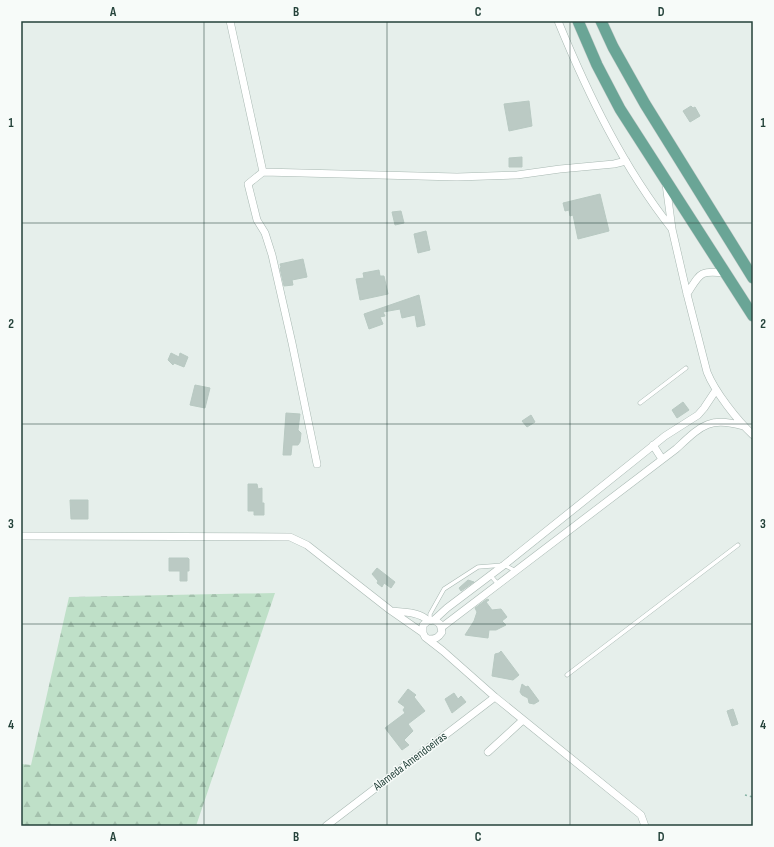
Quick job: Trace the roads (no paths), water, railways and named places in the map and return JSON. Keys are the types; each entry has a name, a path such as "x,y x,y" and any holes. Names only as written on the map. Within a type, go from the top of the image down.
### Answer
{"main road":[{"path":"578,21 597,65 620,109 753,316"},
{"path":"601,21 613,47 645,104 753,278"}],"street":[{"path":"230,21 263,172"},
{"path":"558,21 571,53 608,129 657,210 672,230"},
{"path":"317,464 292,342 272,255 265,233 257,220 248,184 263,172 457,177 517,175 614,164 626,161"},
{"path":"666,181 672,230 707,372 711,383 716,390 743,426 753,435"},
{"path":"687,294 697,278 704,272 711,271 724,273"},
{"path":"423,633 423,625 504,565 653,445 698,415 707,405 716,390"},
{"path":"429,639 434,639 439,636 442,632 442,627 460,612 662,459 696,430 711,423 728,422 743,426"},
{"path":"678,429 686,440"},
{"path":"653,445 662,459"},
{"path":"21,536 290,537 307,544 390,610 423,633 425,637 495,697 641,815 646,826"},
{"path":"454,602 460,612"},
{"path":"390,610 418,615 437,621 442,627"},
{"path":"439,636 443,651"},
{"name":"Alameda Amendoeiras","path":"326,826 495,697"},
{"path":"488,752 523,720"}],"lane":[{"path":"640,403 686,368"},
{"path":"567,675 738,545"},
{"path":"431,620 430,614 444,589 478,567 504,565 516,571"},
{"path":"490,575 498,584"}]}
